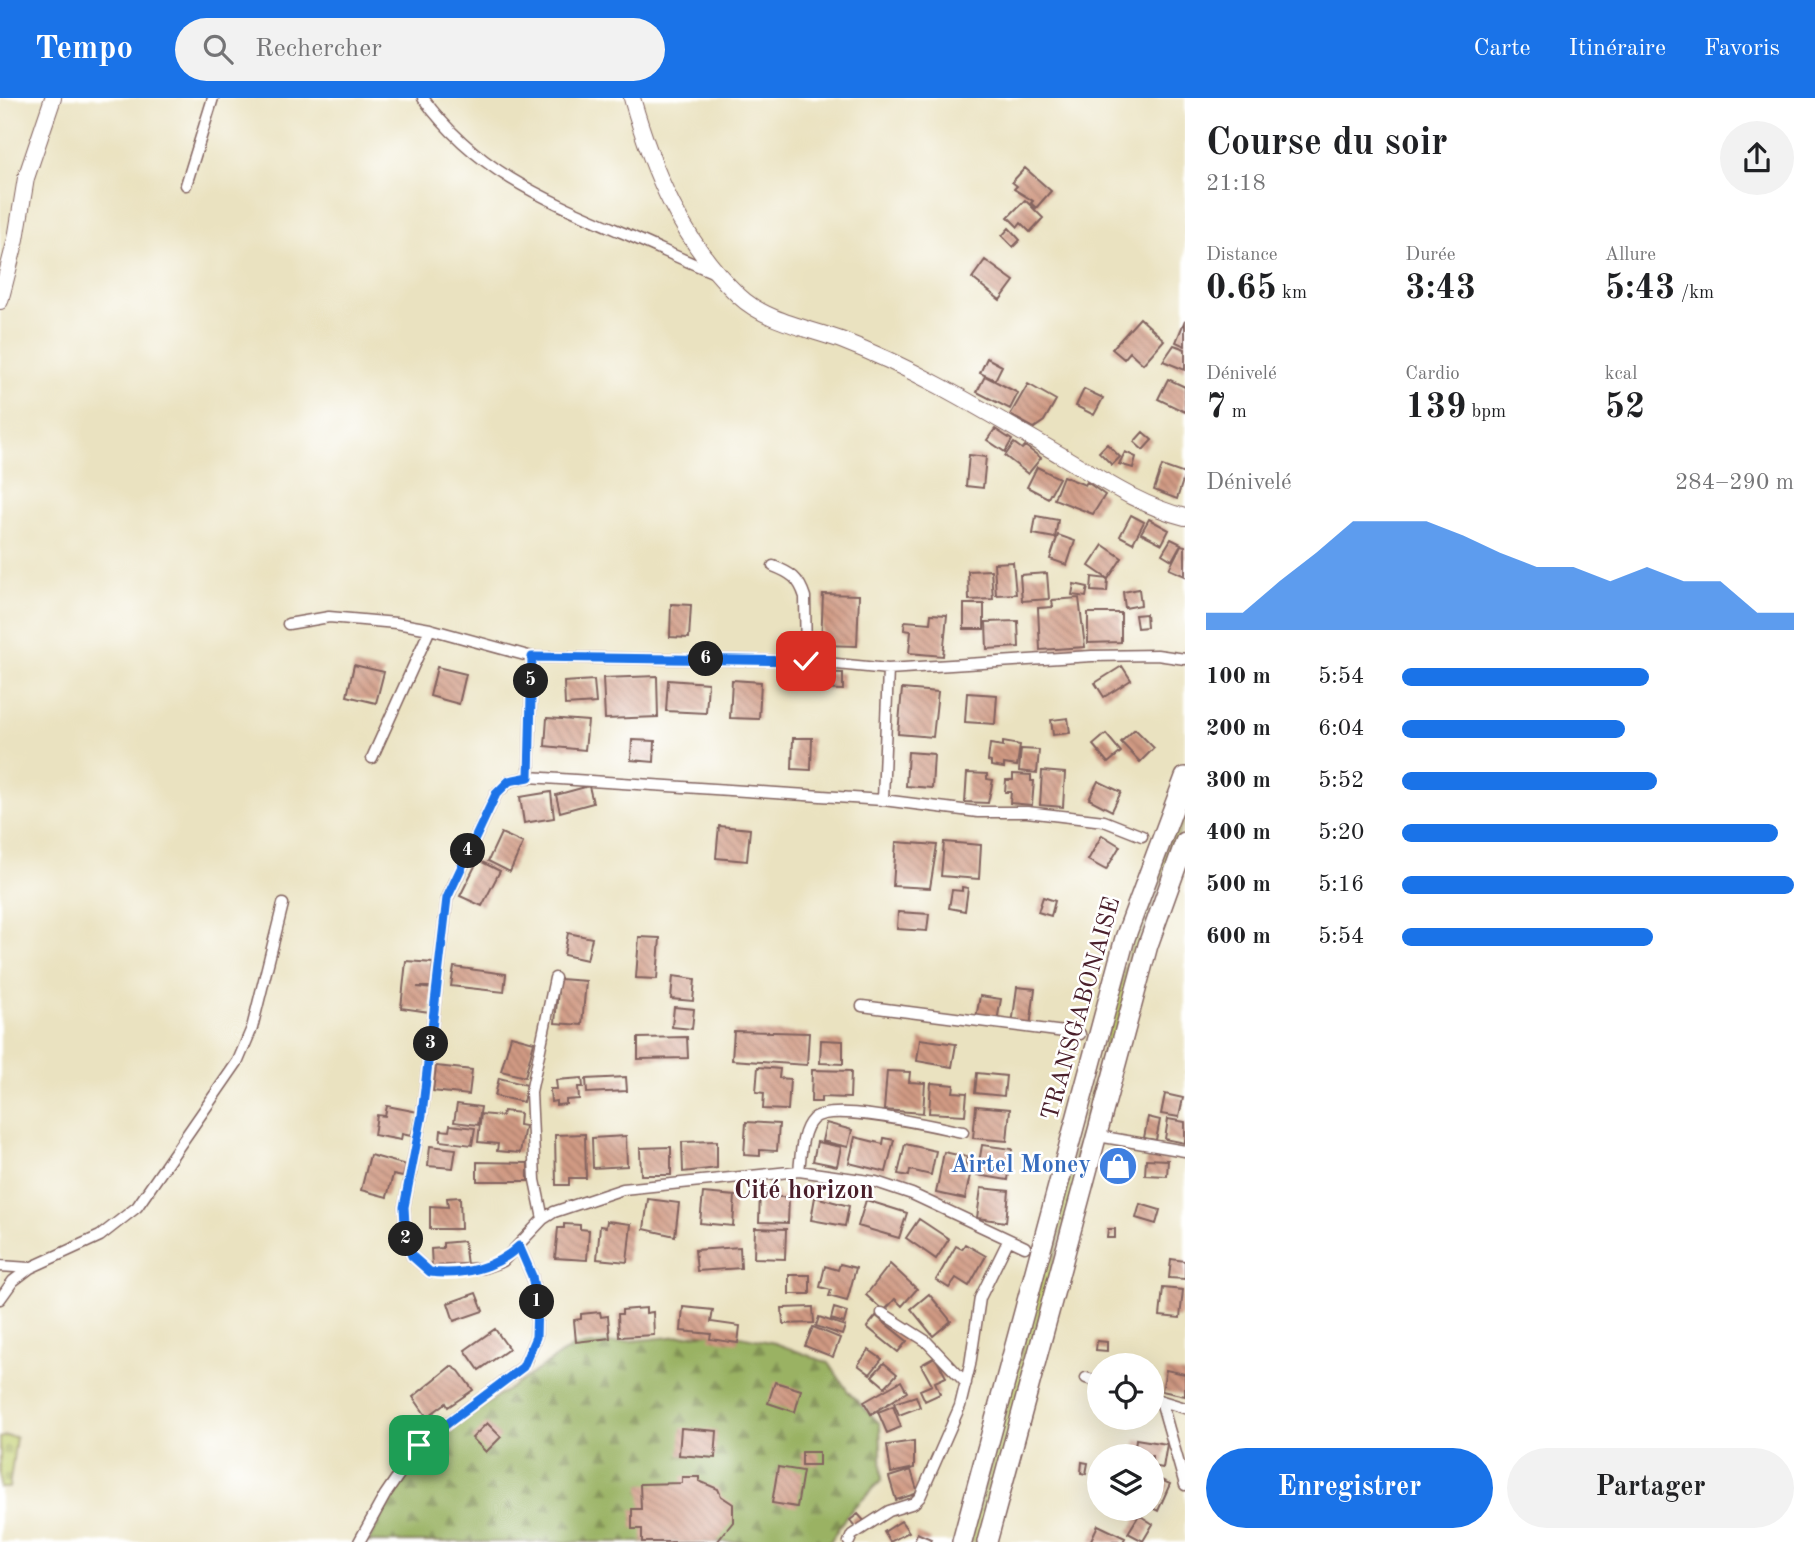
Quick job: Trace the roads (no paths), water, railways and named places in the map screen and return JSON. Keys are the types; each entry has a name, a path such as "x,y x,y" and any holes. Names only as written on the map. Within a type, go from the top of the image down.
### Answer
{"highway":[{"name":"TRANSGABONAISE","path":"962,1542 1125,938 1185,777"},
{"name":"TRANSGABONAISE","path":"987,1542 1148,945 1185,842"}],"main road":[{"path":"0,300 11,262 26,178 53,98"},
{"path":"632,98 649,158 663,191 720,276 741,299 760,311 916,373 1135,498 1185,517"}],"street":[{"path":"186,185 214,98"},
{"path":"423,98 442,124 465,146 527,190 720,276"},
{"path":"773,566 797,577 802,587 805,597 806,661"},
{"path":"288,624 329,617 430,629 532,657 806,661 888,669 1092,656 1157,655 1185,659"},
{"path":"372,758 430,629"},
{"path":"529,777 532,657"},
{"path":"883,800 888,669"},
{"path":"1025,1247 939,1206 876,1182 799,1171 644,1185 554,1212 543,1219 503,1261 483,1268 430,1272 412,1256 406,1241 404,1207 422,1115 451,887 496,794 509,781 529,777 883,800 978,812 1027,812 1083,817 1104,821 1142,836"},
{"path":"0,1299 13,1281 30,1268 100,1236 137,1207 237,1061 252,1028 283,904"},
{"path":"543,1219 535,1180 531,1092 555,978"},
{"path":"863,1006 1080,1034"},
{"path":"799,1171 806,1128 814,1117 825,1112 864,1115 963,1132"},
{"path":"1098,1136 1185,1152"},
{"path":"849,1542 852,1535 889,1511 920,1497 960,1406 980,1298 1008,1241"},
{"path":"359,1542 385,1495 419,1445 523,1367 536,1337 537,1304 532,1276 519,1246"},
{"path":"0,1266 30,1268"},
{"path":"882,1313 926,1341 966,1383"},
{"path":"1164,1401 1185,1408"},
{"path":"1164,1423 1185,1485"}],"place":[{"name":"Airtel Money","path":"1118,1166"}],"district":[{"name":"Cité horizon","path":"804,1191"}]}
